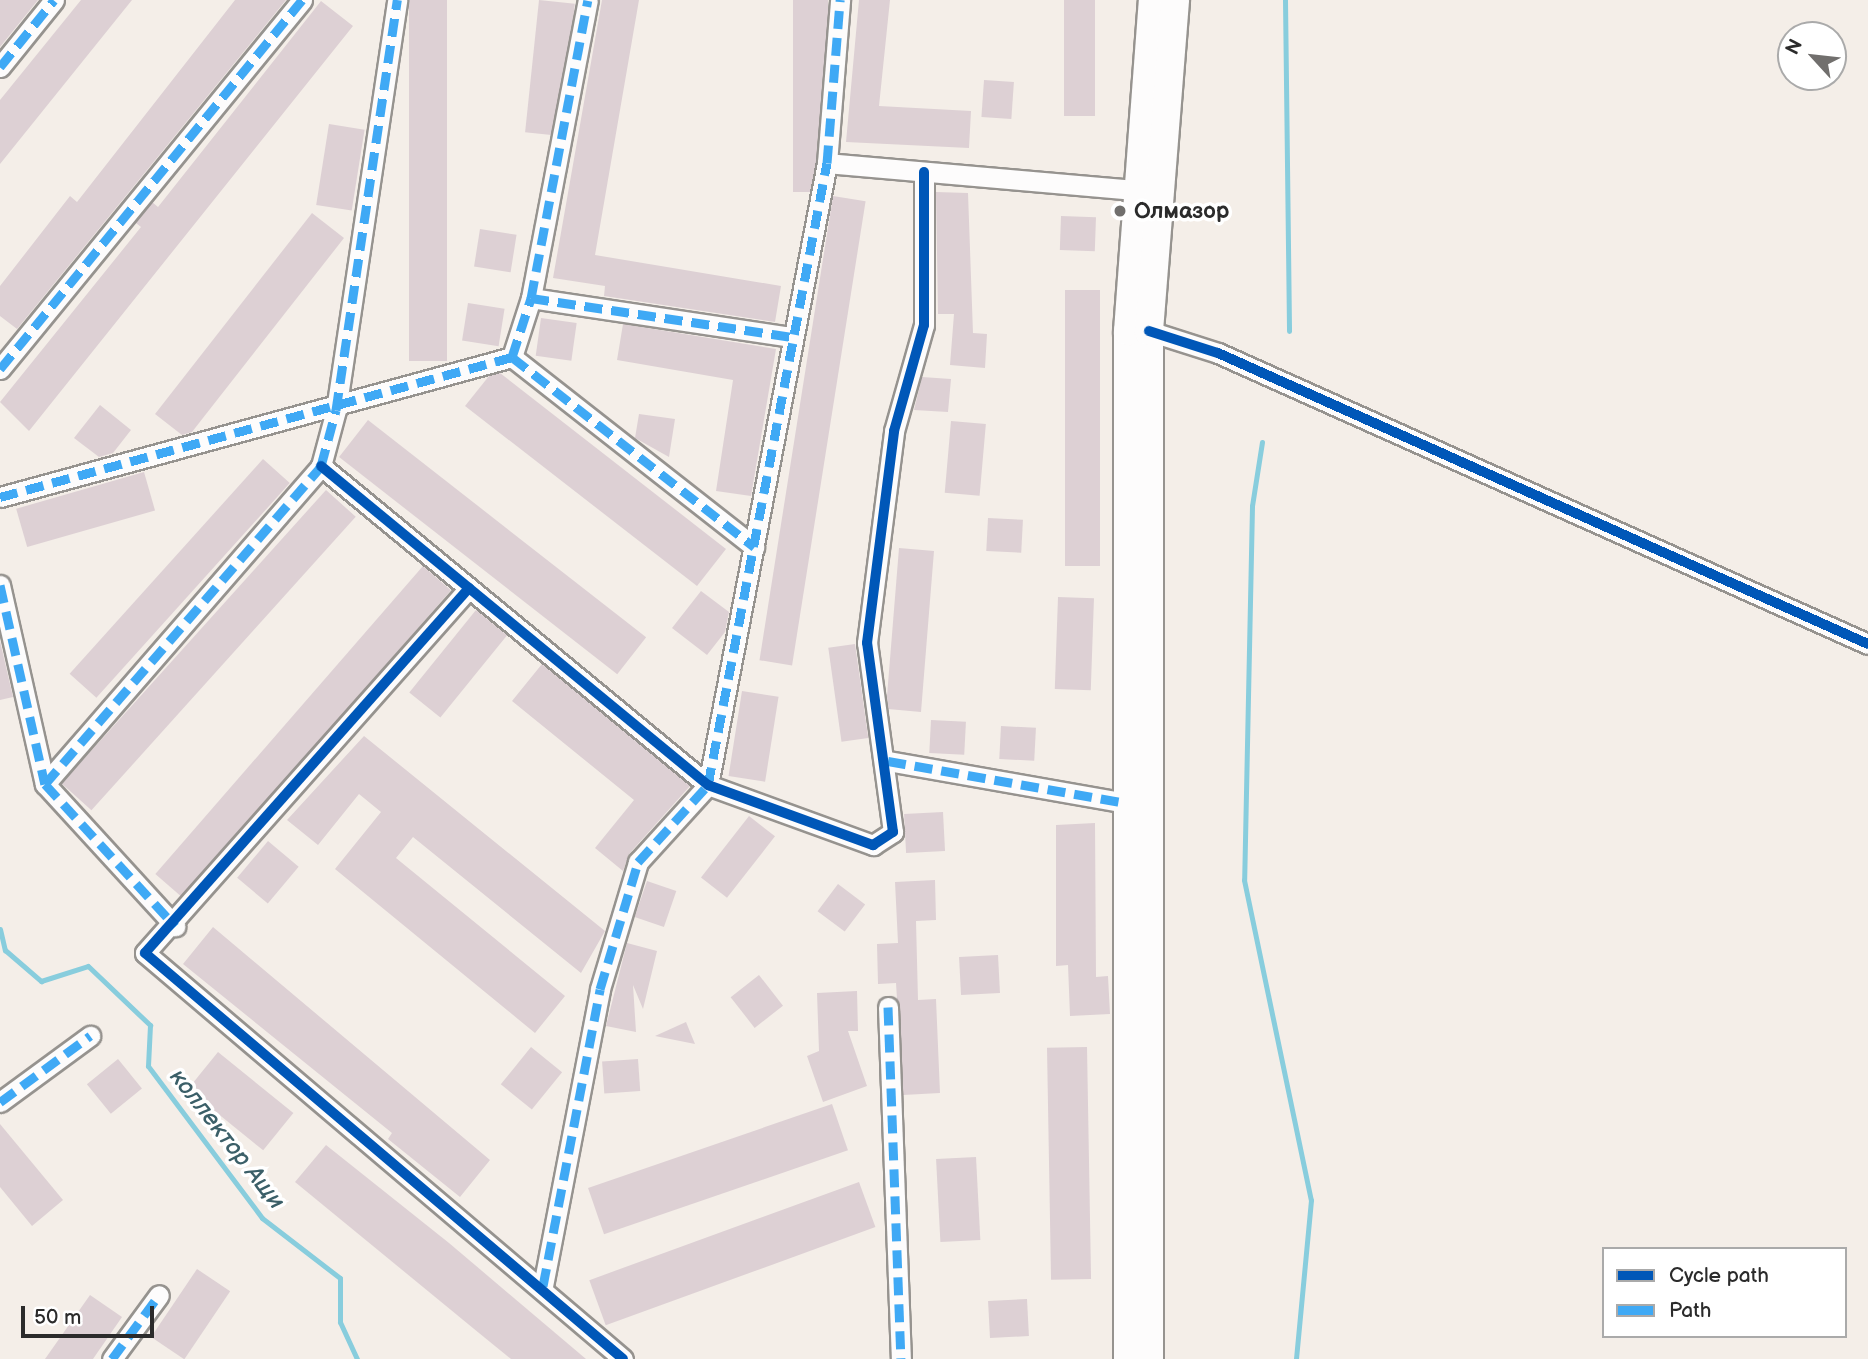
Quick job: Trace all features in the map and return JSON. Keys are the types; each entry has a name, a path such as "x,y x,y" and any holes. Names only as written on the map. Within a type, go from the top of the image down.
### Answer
{"main road":[{"path":"1128,1359 1126,803 1134,190 1153,0"},
{"path":"1149,1359 1150,331 1175,0"}],"street":[{"path":"0,67 54,0"},
{"path":"0,369 302,0"},
{"path":"45,784 321,466 336,410 397,0"},
{"path":"513,358 531,298 588,0"},
{"path":"543,1286 600,989 638,863 708,785 827,163 840,0"},
{"path":"827,163 1134,190"},
{"path":"321,466 708,785 873,845 893,832 888,761 867,643 894,431 924,325 924,172"},
{"path":"531,298 792,337"},
{"path":"1150,331 1218,353 1868,644"},
{"path":"0,497 336,410 513,358"},
{"path":"513,358 754,547"},
{"path":"0,585 45,784 175,926"},
{"path":"469,588 175,926 145,953 543,1286 624,1359"},
{"path":"888,761 1126,803"},
{"path":"888,1007 901,1359"},
{"path":"0,1102 90,1035"},
{"path":"112,1359 159,1295"}],"building":[{"path":"0,0 38,0 0,47"},
{"path":"81,0 132,0 0,164 0,100"},
{"path":"235,0 286,0 17,329 0,316 0,286 70,196 77,202"},
{"path":"409,0 447,0 447,361 409,361"},
{"path":"539,0 575,4 561,136 525,132"},
{"path":"602,0 639,0 595,255 781,286 775,322 604,296 605,286 553,278"},
{"path":"793,0 828,0 828,192 793,192"},
{"path":"859,0 890,0 879,106 971,111 969,148 846,142"},
{"path":"1064,0 1095,0 1095,116 1064,116"},
{"path":"321,1 353,26 29,431 0,402 141,227 136,223 152,202 158,207"},
{"path":"984,80 1014,82 1011,119 981,117"},
{"path":"329,124 365,130 352,211 316,205"},
{"path":"936,192 968,193 973,333 987,334 985,368 950,365 954,314 938,314"},
{"path":"833,196 866,201 792,665 759,660"},
{"path":"312,213 344,238 192,432 182,435 155,414"},
{"path":"1061,216 1096,217 1095,251 1060,250"},
{"path":"480,229 517,235 511,272 474,267"},
{"path":"1065,290 1100,290 1100,566 1065,566"},
{"path":"468,303 505,309 499,346 462,341"},
{"path":"541,318 577,323 571,361 536,356"},
{"path":"623,324 776,349 751,496 716,491 733,380 617,360"},
{"path":"500,373 726,549 697,586 465,406 489,376"},
{"path":"922,377 951,379 948,412 914,410"},
{"path":"100,405 131,430 113,453 99,457 74,438"},
{"path":"639,414 675,419 669,457 635,438"},
{"path":"368,420 646,637 617,674 339,457"},
{"path":"951,421 986,424 980,496 945,493"},
{"path":"263,459 290,483 96,698 70,674"},
{"path":"144,472 155,510 27,547 16,509"},
{"path":"326,490 356,517 91,810 62,784"},
{"path":"988,518 1023,520 1021,553 986,551"},
{"path":"899,548 934,551 921,712 888,709"},
{"path":"423,566 451,590 183,898 155,874"},
{"path":"701,591 729,612 725,632 707,655 672,628"},
{"path":"1058,597 1094,598 1091,690 1055,689"},
{"path":"476,610 507,635 440,718 409,692"},
{"path":"0,641 13,697 0,700"},
{"path":"855,644 868,738 841,742 828,648"},
{"path":"542,664 690,786 629,854 623,871 595,848 634,800 512,701"},
{"path":"742,691 779,697 765,782 729,776"},
{"path":"931,720 966,722 964,755 929,753"},
{"path":"1001,726 1036,728 1034,761 999,759"},
{"path":"364,736 605,931 581,973 413,837 396,858 565,996 535,1033 335,869 381,812 359,794 318,845 287,820"},
{"path":"943,812 945,851 906,853 904,814"},
{"path":"749,816 775,836 727,898 701,877"},
{"path":"1095,823 1096,977 1108,976 1110,1014 1070,1016 1068,965 1056,966 1056,825"},
{"path":"268,841 299,867 268,903 237,878"},
{"path":"935,880 936,920 916,921 918,1000 936,999 940,1093 903,1095 896,983 878,984 877,944 898,943 895,882"},
{"path":"647,881 676,891 664,927 635,917"},
{"path":"838,884 865,904 845,932 818,911"},
{"path":"213,927 490,1160 460,1197 388,1139 392,1133 183,964"},
{"path":"627,943 657,951 643,1009 633,985 636,1032 606,1026"},
{"path":"998,955 1000,993 961,995 959,957"},
{"path":"759,975 783,1006 755,1028 731,997"},
{"path":"857,991 858,1031 848,1031 867,1086 823,1102 807,1056 819,1051 817,993"},
{"path":"686,1022 695,1044 655,1036"},
{"path":"531,1047 562,1072 532,1109 501,1084"},
{"path":"1087,1047 1091,1279 1051,1280 1047,1048"},
{"path":"218,1052 293,1113 263,1150 188,1089"},
{"path":"118,1059 142,1089 111,1114 87,1084"},
{"path":"638,1059 640,1091 604,1093 602,1062"},
{"path":"832,1104 848,1150 604,1234 588,1188"},
{"path":"0,1124 63,1200 32,1226 0,1187"},
{"path":"326,1145 449,1243 586,1359 511,1359 295,1182"},
{"path":"976,1157 980,1240 940,1242 936,1159"},
{"path":"859,1182 875,1227 606,1325 589,1280"},
{"path":"197,1269 230,1291 185,1359 151,1337"},
{"path":"90,1295 122,1317 93,1359 45,1359"},
{"path":"1027,1299 1029,1336 990,1338 988,1301"}],"waterway":[{"path":"1285,0 1289,331"},
{"path":"1262,442 1252,506 1244,880 1311,1200 1296,1359"},
{"name":"коллектор Ащи","path":"0,929 5,950 41,981 88,966 150,1025 148,1066 262,1218 340,1278 340,1322 357,1359"}],"marked path":[{"path":"0,67 54,0"},
{"path":"0,369 302,0"},
{"path":"45,784 321,466 336,410 397,0"},
{"path":"512,357 531,298 588,0"},
{"path":"543,1286 600,989 638,862 708,785 827,163 840,0"},
{"path":"531,298 792,337"},
{"path":"512,357 754,547"},
{"path":"0,497 512,357"},
{"path":"0,585 45,784 175,926"},
{"path":"888,761 1126,803"},
{"path":"888,1007 901,1359"},
{"path":"0,1102 90,1036"},
{"path":"112,1359 159,1295"}],"cycle path":[{"path":"321,466 708,785 873,845 893,832 867,643 894,431 924,325 924,172"},
{"path":"1149,331 1218,353 1868,644"},
{"path":"469,588 145,953 623,1359"}],"place":[{"name":"Олмазор","path":"1120,211"}]}
